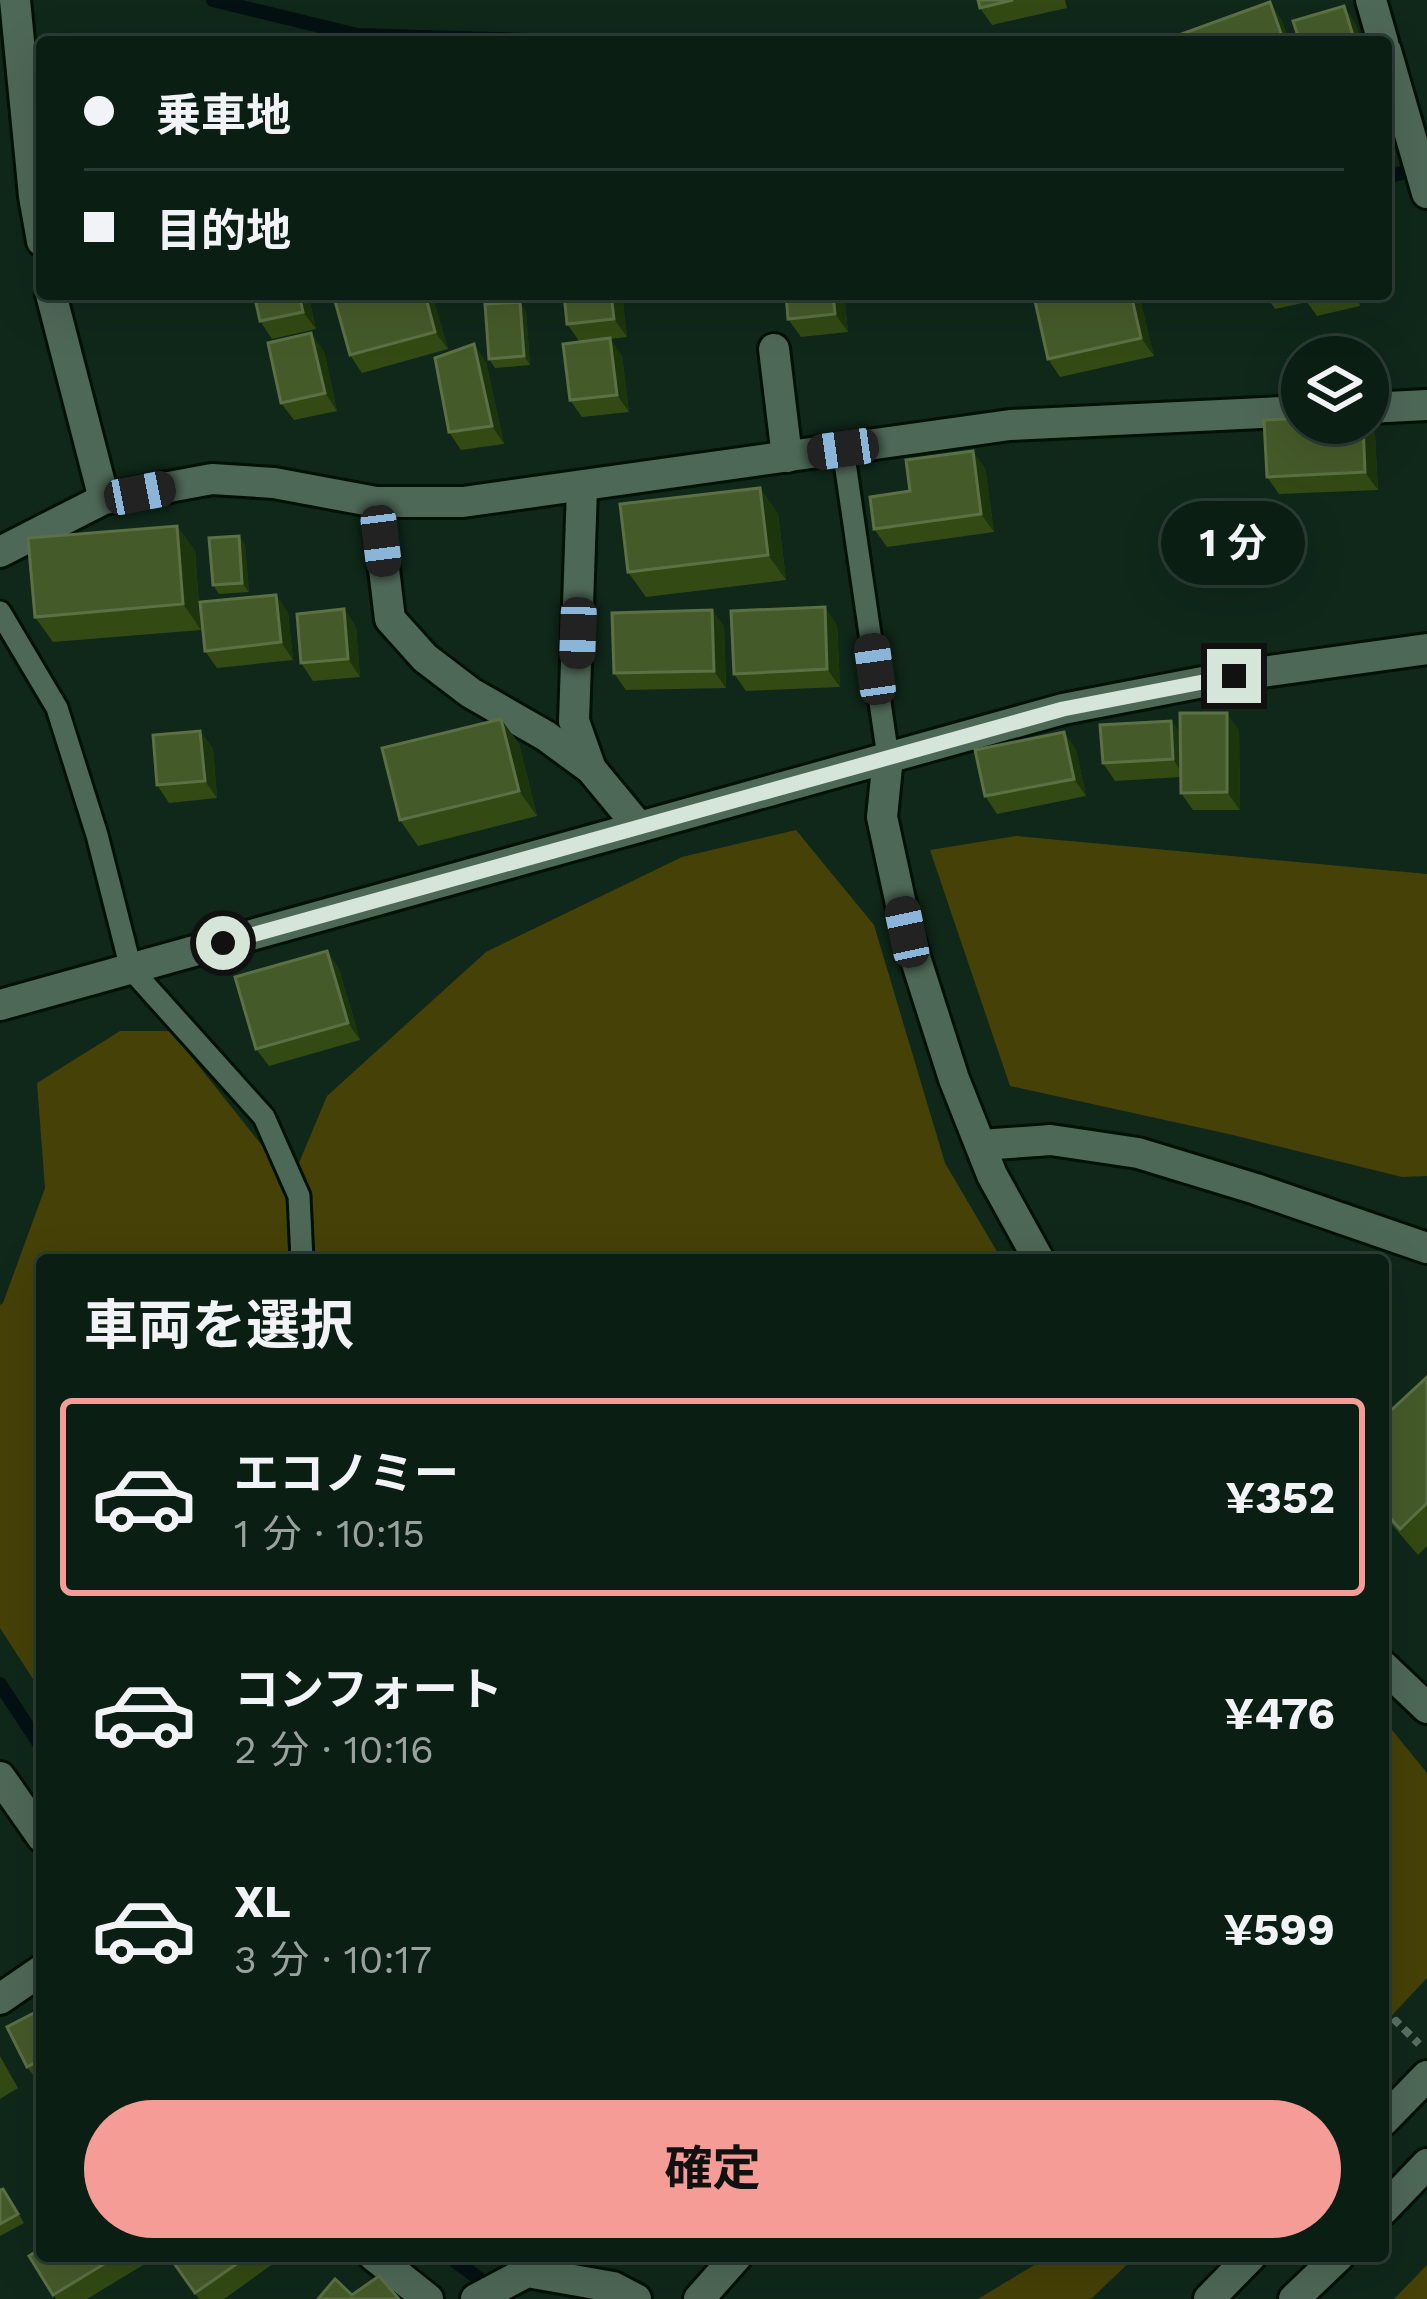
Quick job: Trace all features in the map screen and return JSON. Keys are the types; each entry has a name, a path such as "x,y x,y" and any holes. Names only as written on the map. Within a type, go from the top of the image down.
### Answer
{"street":[{"path":"15,0 36,207"},
{"path":"1371,0 1381,36"},
{"path":"1392,71 1427,193"},
{"path":"53,300 104,500"},
{"path":"774,349 787,457"},
{"path":"1389,407 1427,405"},
{"path":"0,552 104,500 212,479 274,483 376,502 463,502 1010,425 1281,412"},
{"path":"582,488 574,722 591,769"},
{"path":"376,502 390,619 425,658 471,693 546,736 591,769 640,827"},
{"path":"0,1005 1063,709 1234,676 1427,649"},
{"path":"888,757 882,817 907,932 954,1079 992,1175 1036,1254"},
{"path":"981,1145 1051,1140 1138,1153 1427,1248"},
{"path":"1389,1672 1427,1708"},
{"path":"0,1777 36,1828"},
{"path":"0,1999 36,1974"},
{"path":"1389,2115 1427,2076"},
{"path":"1389,2204 1427,2164"},
{"path":"382,2262 428,2299"},
{"path":"699,2299 732,2262"},
{"path":"1209,2299 1245,2262"},
{"path":"1294,2299 1333,2262"},
{"path":"476,2299 527,2272 613,2287 637,2299"}],"lane":[{"path":"843,449 888,757"},
{"path":"0,612 58,708 131,969 265,1117 299,1196 302,1254"}],"path":[{"path":"1389,2029 1396,2021 1427,2052"}],"shaded area":[{"path":"796,830 874,925 945,1163 998,1254 36,1254 36,1684 0,1628 0,1305 45,1188 37,1083 120,1031 171,1031 291,1182 327,1096 486,952 682,857"},
{"path":"1016,836 1427,874 1427,1176 1402,1177 1010,1086 930,850"},
{"path":"1389,1726 1427,1773 1427,1978 1389,2019"},
{"path":"1039,2262 1130,2262 1091,2299 978,2299"},
{"path":"1427,2265 1427,2299 1394,2299"}],"building":[{"path":"978,0 1013,0 980,8"},
{"path":"1270,2 1282,36 1176,36"},
{"path":"1344,6 1353,36 1298,36 1293,21"},
{"path":"255,300 300,300 303,312 260,321"},
{"path":"335,300 427,300 435,332 350,355"},
{"path":"565,300 612,300 614,319 567,324"},
{"path":"786,300 834,300 835,314 788,319"},
{"path":"1132,300 1141,338 1048,359 1035,301"},
{"path":"520,302 524,356 489,359 485,304"},
{"path":"311,333 325,393 281,403 268,343"},
{"path":"610,338 617,395 570,400 563,344"},
{"path":"474,344 492,426 449,432 435,358"},
{"path":"1281,419 1281,444 1364,444 1365,472 1267,477 1264,420"},
{"path":"973,451 981,514 874,529 870,497 910,491 906,460"},
{"path":"760,488 768,555 628,572 620,504"},
{"path":"177,526 183,604 35,617 28,538"},
{"path":"239,536 242,583 213,585 209,538"},
{"path":"276,595 281,642 205,651 200,602"},
{"path":"825,607 827,669 734,674 731,611"},
{"path":"344,609 348,659 301,663 297,614"},
{"path":"712,610 714,671 614,673 612,613"},
{"path":"1180,713 1227,713 1227,792 1181,793"},
{"path":"501,719 519,791 400,820 382,748"},
{"path":"1171,721 1173,759 1103,763 1100,725"},
{"path":"200,731 205,781 157,785 153,735"},
{"path":"1064,732 1074,779 985,796 975,750"},
{"path":"327,951 348,1023 256,1049 235,977"},
{"path":"1427,1377 1427,1503 1400,1529 1389,1517 1389,1412"},
{"path":"34,2013 36,2062 27,2067 7,2027"},
{"path":"0,2190 18,2214 0,2224"},
{"path":"36,2252 36,2262 107,2262 53,2295 29,2256"},
{"path":"173,2262 239,2262 195,2293"},
{"path":"379,2276 399,2299 318,2299 335,2279 352,2295"}],"waterway":[{"path":"213,0 357,35 391,36"},
{"path":"1392,176 1422,168"},
{"path":"0,1684 36,1739"},
{"path":"456,2262 485,2283"}],"route":[{"path":"223,943 1063,709 1234,676"}]}
